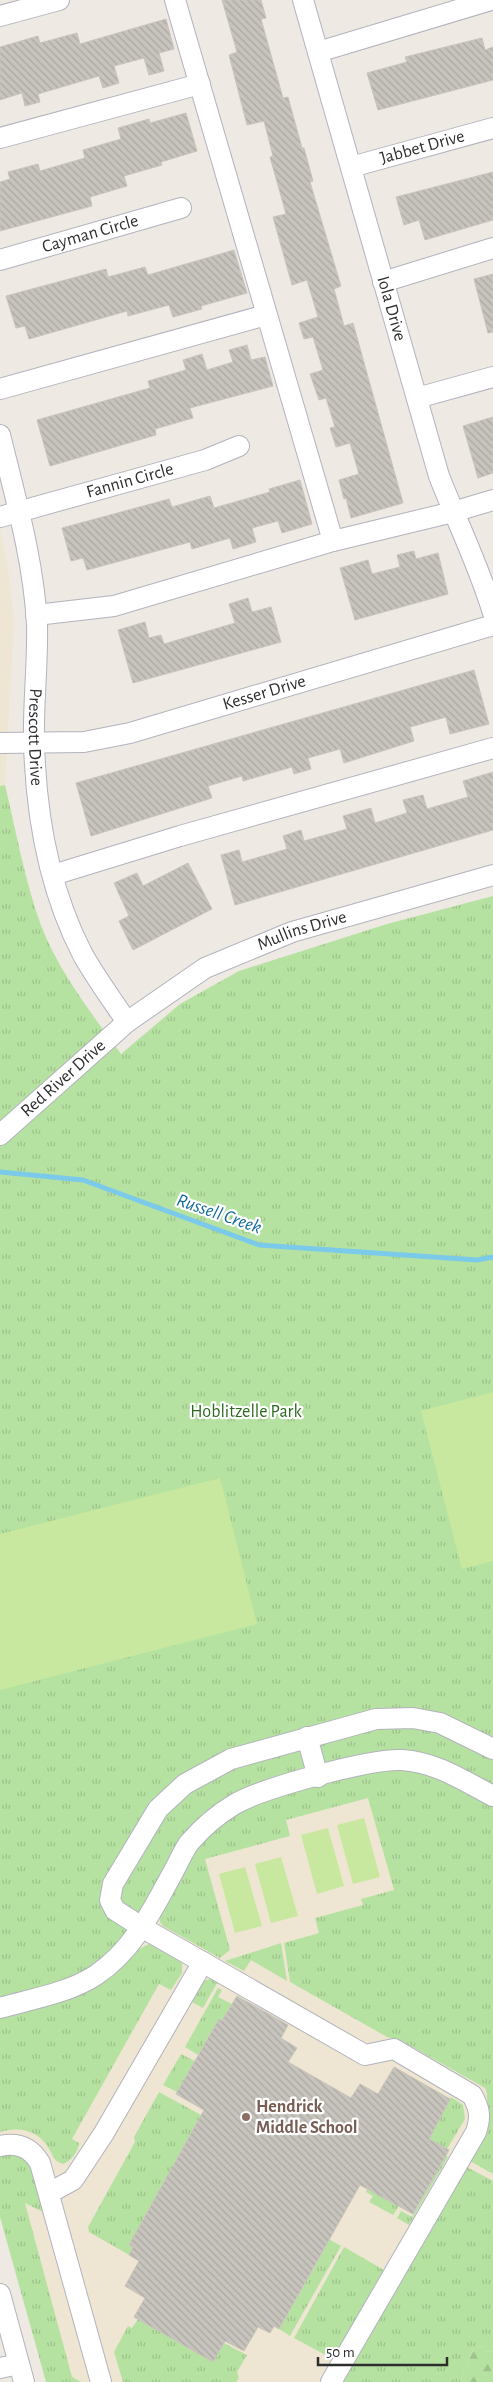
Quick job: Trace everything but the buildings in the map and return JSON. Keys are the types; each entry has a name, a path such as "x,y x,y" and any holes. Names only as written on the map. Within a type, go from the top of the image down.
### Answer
{"street":[{"path":"0,16 59,0"},
{"path":"176,0 332,541"},
{"name":"Iola Drive","path":"303,0 439,476 483,580 493,613"},
{"path":"318,52 491,0"},
{"path":"0,138 200,84"},
{"name":"Jabbet Drive","path":"351,167 493,128"},
{"name":"Cayman Circle","path":"0,260 181,208"},
{"path":"383,282 493,248"},
{"path":"0,389 266,315"},
{"path":"417,398 493,377"},
{"name":"Prescott Drive","path":"0,435 20,512 36,615 34,743 37,802 61,902 84,955 127,1022"},
{"name":"Fannin Circle","path":"0,516 205,460 239,446"},
{"path":"36,615 114,606 332,541 453,512 493,500"},
{"name":"Kesser Drive","path":"0,743 84,742 130,734 493,625"},
{"path":"53,875 180,836 493,748"},
{"name":"Mullins Drive","path":"127,1022 205,968 292,932 493,875"},
{"name":"Red River Drive","path":"0,1134 127,1022"},
{"path":"331,2382 476,2132 480,2120 479,2108 472,2095 394,2049 365,2055 143,1928 115,1910 110,1900 114,1884 158,1810 185,1784 231,1759 307,1737 376,1720 413,1718 440,1723 493,1749"},
{"path":"307,1737 318,1777"},
{"path":"0,2008 62,1990 96,1976 116,1959 143,1928 188,1844 210,1821 236,1804 268,1791 318,1777 375,1762 403,1760 434,1765 493,1796"},
{"path":"49,2193 73,2180 104,2133 203,1962"},
{"path":"0,2146 20,2145 33,2152 40,2163 101,2382"},
{"path":"0,2294 22,2373 0,2368"}],"shaded area":[{"path":"0,529 7,560 14,620 5,785 0,786"},
{"name":"Hendrick Middle School","path":"375,1773 493,1809 493,2382 47,2382 0,2216 0,2018 71,1999 198,1842"}],"green space":[{"name":"Hoblitzelle Park","path":"5,785 27,880 43,930 61,967 121,1054 180,1004 239,971 387,924 493,896 493,2174 468,2160 486,2115 487,2096 485,2088 402,2041 387,2037 290,1982 284,1943 319,1933 315,1918 363,1905 361,1899 394,1890 368,1798 286,1820 290,1836 205,1859 230,1950 220,1958 163,1926 160,1922 160,1914 127,1961 139,1949 149,1944 154,1944 178,1957 182,1964 182,1973 171,1990 159,1984 72,2139 79,2143 76,2153 66,2163 63,2164 57,2161 44,2141 33,2133 14,2129 0,2132 0,786"},
{"path":"493,1392 493,1561 462,1569 421,1411"},
{"path":"220,1478 257,1624 0,1690 0,1534"},
{"path":"364,1818 380,1877 353,1884 337,1825"},
{"path":"328,1828 344,1886 317,1894 301,1835"},
{"path":"281,1857 298,1916 271,1923 255,1864"},
{"path":"245,1867 262,1926 235,1933 219,1874"},
{"path":"281,1943 287,1981 251,1960 244,1971 225,1961"},
{"path":"214,1979 242,1994 241,1996 217,1983 203,2008 192,2002 191,1999 203,1981"},
{"path":"218,1988 222,1990 218,1997 232,2004 222,2021 219,2019 198,2055 185,2047"},
{"path":"181,2054 195,2061 177,2092 163,2085"},
{"path":"159,2092 201,2115 129,2245 133,2247 129,2255 89,2232 88,2227 135,2142 134,2137"},
{"path":"451,2097 463,2105 465,2119 447,2149 429,2139"},
{"path":"13,2152 29,2162 43,2212 25,2203 72,2377 81,2382 46,2382 0,2217 0,2156"},
{"path":"446,2155 448,2157 409,2225 397,2218 401,2211 412,2217"},
{"path":"465,2166 493,2181 493,2352 483,2351 483,2346 474,2347 460,2382 343,2382"},
{"path":"367,2189 399,2206 393,2215 369,2202 373,2196 366,2192"},
{"path":"325,2237 341,2246 290,2336 279,2329 326,2246"},
{"path":"344,2247 384,2270 333,2359 294,2338"},
{"path":"138,2319 213,2362 224,2343 247,2355 237,2372 239,2378 236,2382 123,2382 114,2352 128,2326 132,2328"},
{"path":"483,2346 483,2351 493,2352 493,2382 460,2382 474,2347"}],"waterway":[{"name":"Russell Creek","path":"0,1172 83,1180 259,1245 477,1260 493,1257"}],"place":[{"name":"Hendrick Middle School","path":"246,2117"}]}
